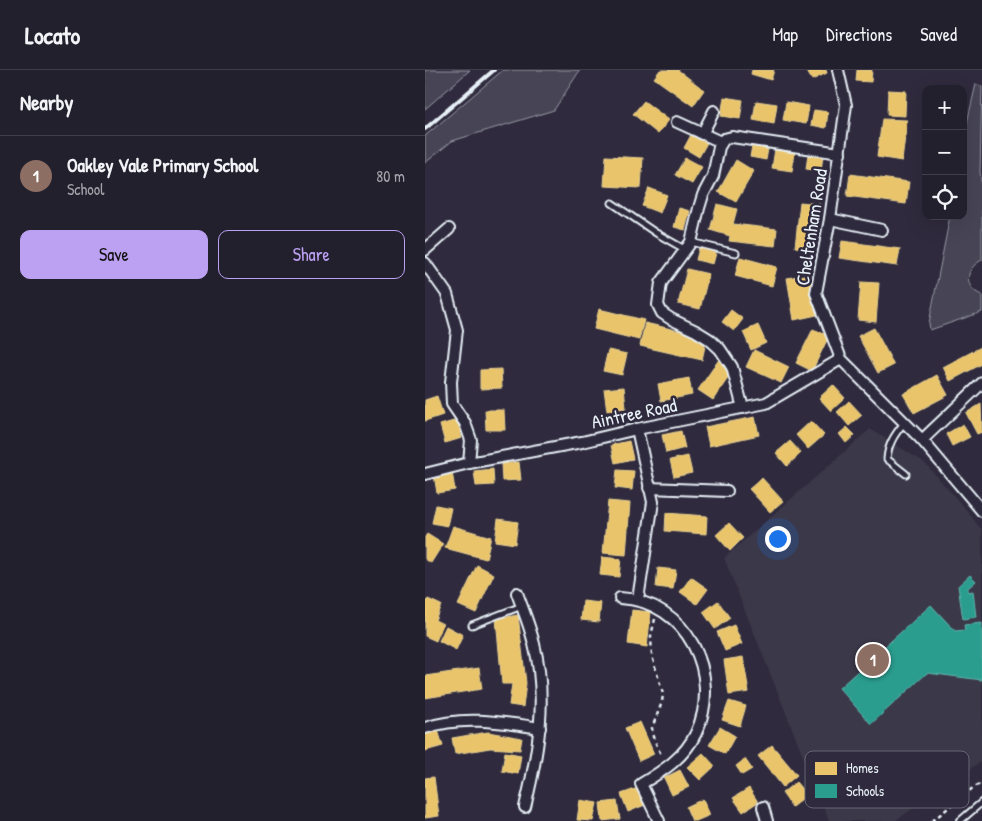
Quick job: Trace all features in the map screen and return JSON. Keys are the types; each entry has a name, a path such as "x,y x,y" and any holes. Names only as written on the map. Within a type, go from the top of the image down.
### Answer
{"street":[{"name":"Cheltenham Road","path":"838,70 846,105 830,219 817,293 841,360 922,440 982,511"},
{"path":"702,134 714,111"},
{"path":"677,122 721,142"},
{"path":"743,408 732,367 719,349 709,339 662,313 658,305 661,282 689,246 703,195 713,176 721,142 724,139 732,137 840,153"},
{"path":"830,219 882,230"},
{"path":"425,250 449,229"},
{"path":"425,263 447,294 457,330 451,382 452,404 465,423 471,440 469,462"},
{"name":"Aintree Road","path":"425,474 469,462 582,442 637,429 766,404 841,360"},
{"path":"922,440 982,383"},
{"path":"637,429 653,502 637,599"},
{"path":"649,488 727,491"},
{"path":"517,593 534,643 542,700 531,782 525,807"},
{"path":"620,598 637,599 672,618 687,633 693,643 702,668 706,691 696,734 680,756 666,768 641,784 659,821"},
{"path":"425,728 457,722 484,721 539,728"},
{"path":"763,807 767,821"}],"lane":[{"path":"612,203 656,233 689,246 736,253"},
{"path":"904,422 892,439 887,451 887,459 906,474"},
{"path":"472,625 522,606"},
{"path":"960,821 982,802"}],"path":[{"path":"658,610 652,625 651,646 663,694 653,728 653,737 666,768"},
{"path":"969,791 982,783"},
{"path":"932,821 948,808"}],"shaded area":[{"path":"425,70 470,70 425,109"},
{"path":"503,70 580,70 554,110 452,141 425,163 425,136"},
{"path":"976,84 982,87 980,172 982,186 982,260 972,268 969,283 976,292 982,295 982,312 930,330 929,323 949,220 967,220 967,123"},
{"path":"870,429 924,462 982,530 982,761 969,770 969,751 805,751 805,761 724,558"},
{"path":"824,808 914,808 895,821 829,821"}],"building: Homes":[{"path":"660,70 678,70 704,90 693,106 654,78"},
{"path":"752,70 774,70 771,80 751,74"},
{"path":"806,70 826,70 827,73 812,80"},
{"path":"857,70 872,70 871,82 856,81"},
{"path":"888,90 906,91 905,116 887,115"},
{"path":"724,97 743,100 740,119 721,116"},
{"path":"644,101 669,120 658,134 633,114"},
{"path":"756,101 777,104 774,124 753,120"},
{"path":"786,102 809,106 806,124 783,120"},
{"path":"814,110 828,112 826,128 811,125"},
{"path":"882,119 907,120 902,161 877,157"},
{"path":"692,133 708,141 699,157 684,148"},
{"path":"752,146 768,149 766,160 750,157"},
{"path":"775,149 795,152 792,171 772,168"},
{"path":"808,154 823,156 821,171 806,169"},
{"path":"606,156 643,158 641,188 604,186"},
{"path":"685,158 702,167 692,184 675,175"},
{"path":"736,160 754,171 736,202 718,192"},
{"path":"850,174 909,182 906,204 847,196"},
{"path":"649,188 667,195 660,213 642,206"},
{"path":"800,202 820,204 815,249 795,247"},
{"path":"717,204 737,209 733,224 777,229 775,246 729,241 730,236 710,230"},
{"path":"679,208 690,211 685,230 674,227"},
{"path":"842,241 900,249 897,266 839,258"},
{"path":"699,248 716,253 713,264 696,260"},
{"path":"740,257 777,267 772,286 735,276"},
{"path":"687,269 709,274 700,309 678,304"},
{"path":"810,274 817,315 794,320 787,278"},
{"path":"861,282 879,283 876,322 858,320"},
{"path":"599,309 644,320 639,340 594,329"},
{"path":"731,310 743,319 734,331 722,322"},
{"path":"645,323 707,337 702,360 640,346"},
{"path":"758,325 766,343 751,350 743,332"},
{"path":"874,328 894,365 878,373 858,336"},
{"path":"813,329 829,336 812,371 796,363"},
{"path":"981,347 982,364 950,381 943,367"},
{"path":"608,350 627,354 622,375 603,371"},
{"path":"754,350 789,367 781,383 746,367"},
{"path":"720,358 735,368 713,400 698,390"},
{"path":"501,369 502,388 480,389 480,370"},
{"path":"937,375 948,395 914,413 903,394"},
{"path":"689,378 692,395 661,401 658,384"},
{"path":"833,385 845,398 831,411 819,398"},
{"path":"624,387 626,408 607,411 604,389"},
{"path":"437,396 443,415 425,421 425,400"},
{"path":"849,401 862,415 849,426 837,412"},
{"path":"981,404 982,432 977,434 966,413"},
{"path":"485,410 504,410 505,430 486,430"},
{"path":"755,417 759,435 709,446 705,427"},
{"path":"457,420 462,438 445,443 440,425"},
{"path":"811,421 824,435 808,449 796,435"},
{"path":"963,424 970,437 952,446 946,434"},
{"path":"847,427 855,435 846,443 839,434"},
{"path":"681,431 685,448 666,453 662,435"},
{"path":"629,441 633,459 615,463 611,445"},
{"path":"790,441 801,453 787,466 776,453"},
{"path":"688,456 692,473 674,477 670,460"},
{"path":"519,462 521,480 502,481 501,464"},
{"path":"493,469 494,485 476,486 474,471"},
{"path":"617,470 634,471 632,490 615,488"},
{"path":"452,472 455,490 437,493 434,475"},
{"path":"762,478 783,501 770,512 749,489"},
{"path":"608,501 630,503 626,555 603,553"},
{"path":"436,505 451,508 447,526 432,523"},
{"path":"666,513 707,516 706,534 665,531"},
{"path":"498,519 518,522 515,544 495,541"},
{"path":"729,523 743,538 730,551 716,535"},
{"path":"453,526 491,537 486,559 445,548"},
{"path":"427,534 443,544 431,563 425,559 425,537"},
{"path":"602,557 621,559 619,577 600,575"},
{"path":"477,565 494,574 476,613 458,605"},
{"path":"658,568 676,570 673,589 656,587"},
{"path":"691,577 708,589 697,604 680,592"},
{"path":"428,599 441,605 435,620 443,624 436,641 425,636 425,605"},
{"path":"583,601 601,603 599,622 581,620"},
{"path":"718,601 730,618 715,629 703,612"},
{"path":"632,610 651,612 647,647 628,644"},
{"path":"518,615 526,683 523,707 509,705 512,684 502,684 496,619"},
{"path":"734,625 742,644 725,651 717,632"},
{"path":"446,626 463,635 456,650 439,641"},
{"path":"743,657 749,692 729,695 724,660"},
{"path":"479,668 482,689 425,698 425,676"},
{"path":"729,701 746,706 740,726 722,720"},
{"path":"640,722 654,754 639,761 625,728"},
{"path":"720,727 735,736 725,754 709,745"},
{"path":"438,730 443,746 425,751 425,734"},
{"path":"488,732 522,738 520,750 490,748 455,754 452,738"},
{"path":"772,745 797,775 783,787 758,756"},
{"path":"505,752 521,755 518,774 502,771"},
{"path":"703,753 715,766 700,780 687,767"},
{"path":"745,759 752,769 742,775 736,766"},
{"path":"680,770 689,787 672,795 664,778"},
{"path":"434,777 439,816 425,818 425,778"},
{"path":"796,782 805,793 805,797 792,807 782,793"},
{"path":"638,788 645,805 628,812 621,794"},
{"path":"749,788 758,802 743,812 733,798"},
{"path":"703,799 710,815 692,821 686,807"},
{"path":"580,800 597,803 593,821 577,820"},
{"path":"617,801 620,819 602,821 600,803"}],"building: Schools":[{"path":"970,575 976,581 968,588 968,592 973,591 976,617 963,619 958,586"},
{"path":"931,605 955,631 965,630 964,625 982,623 982,680 927,673 871,724 839,688"}],"railway":[{"path":"425,129 494,70"}],"place":[{"name":"Oakley Vale Primary School","path":"873,660"}]}
